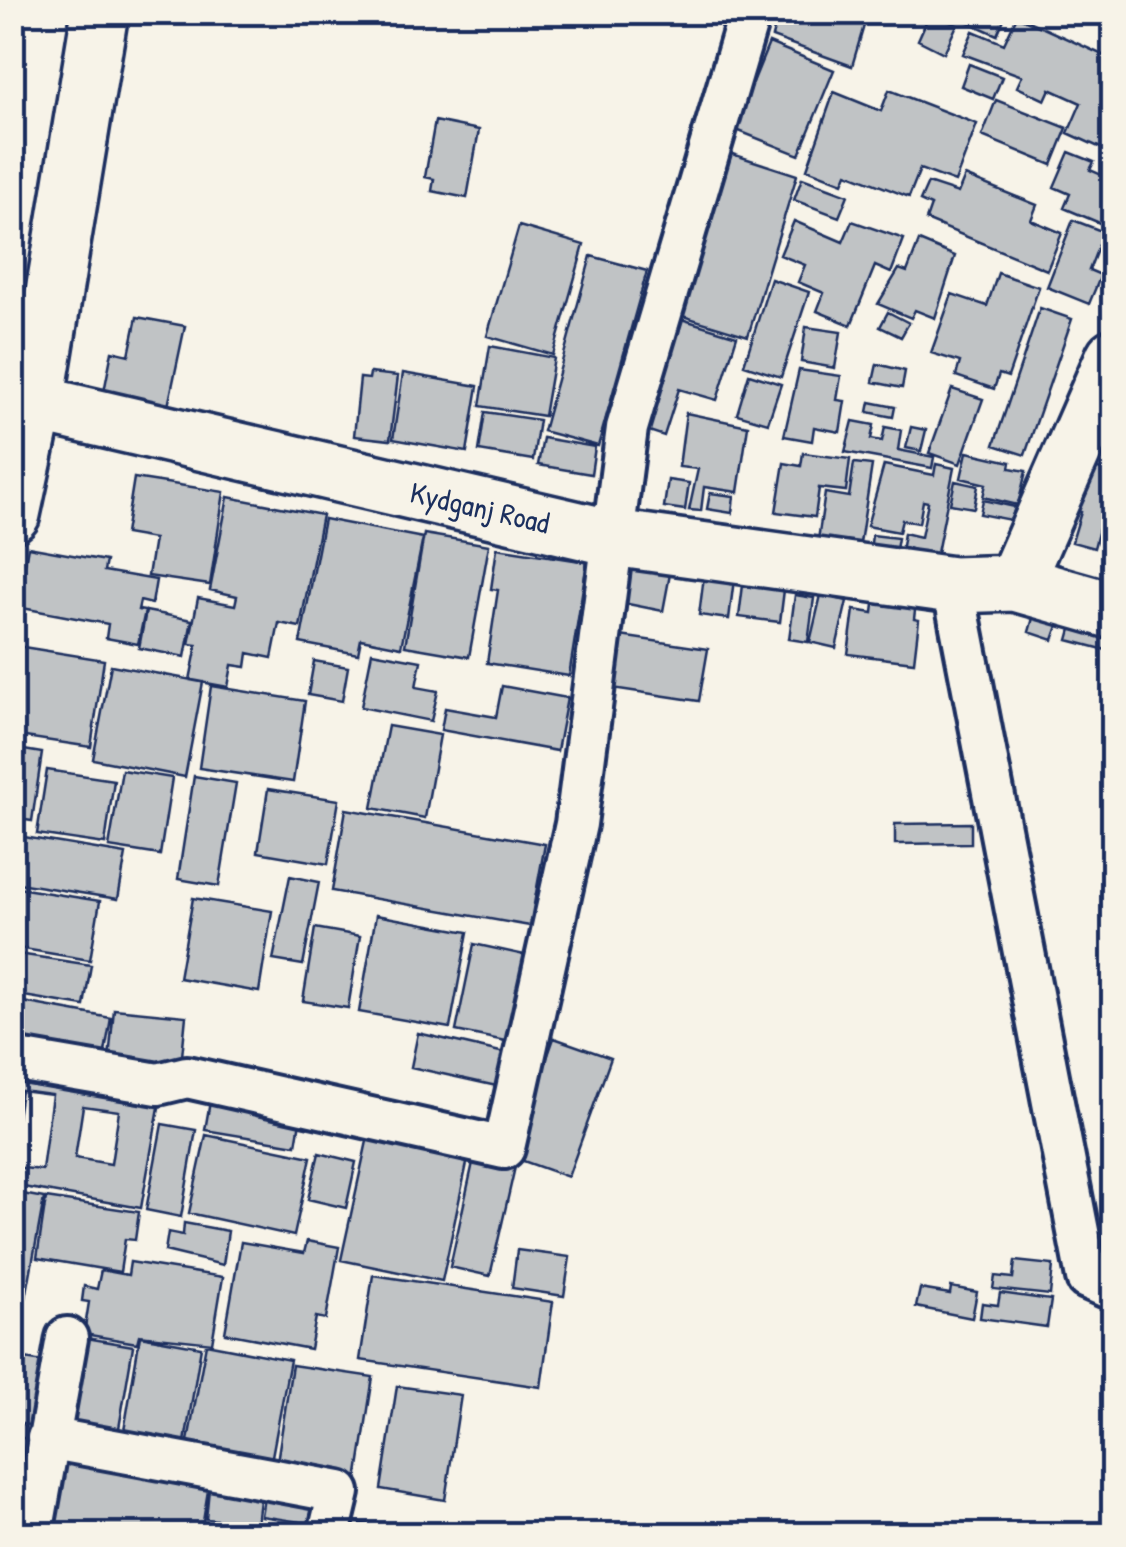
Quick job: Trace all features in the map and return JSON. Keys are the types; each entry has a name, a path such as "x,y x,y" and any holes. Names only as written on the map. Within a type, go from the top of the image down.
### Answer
{"main road":[{"path":"12,514 24,400 100,12"},
{"path":"1016,583 1114,358"},
{"name":"Kydganj Road","path":"24,400 613,538 953,585 1016,583 1114,611"}],"street":[{"path":"12,1059 158,1084 186,1076 504,1148 576,824 627,428 750,12"},
{"path":"953,585 1088,1278 1114,1290"},
{"path":"32,1534 67,1338"},
{"path":"48,1438 339,1492 329,1534"}],"building":[{"path":"779,12 868,12 852,66 772,37"},
{"path":"946,12 1007,12 997,35"},
{"path":"930,13 957,25 944,53 918,40"},
{"path":"1017,16 1114,60 1114,154 1068,133 1081,103 1050,89 1045,100 1017,87 1022,76 963,54 973,31 1004,44"},
{"path":"769,43 834,70 799,155 734,129"},
{"path":"969,64 1002,77 993,99 961,86"},
{"path":"889,90 977,124 955,182 920,169 909,197 847,173 843,183 807,169 834,92 881,111"},
{"path":"996,100 1067,128 1052,165 982,136"},
{"path":"435,121 479,130 467,198 432,191 434,179 425,177"},
{"path":"726,152 797,175 748,336 676,314"},
{"path":"1069,152 1094,162 1090,170 1106,177 1109,171 1114,173 1114,229 1064,208 1070,194 1054,187"},
{"path":"965,176 1037,205 1031,220 1062,233 1047,270 926,220 931,206 920,201 928,183 958,193"},
{"path":"802,178 848,195 839,217 794,200"},
{"path":"1073,220 1104,232 1089,270 1101,275 1089,304 1047,287"},
{"path":"794,221 843,242 852,221 904,239 891,273 875,266 851,325 817,311 824,293 798,282 805,265 780,255"},
{"path":"519,226 584,245 553,355 487,336"},
{"path":"919,241 955,256 935,318 915,310 911,318 878,304 899,269 907,272"},
{"path":"591,256 647,271 598,446 543,431"},
{"path":"998,273 1039,287 1008,377 999,374 994,389 956,376 960,362 931,353 952,294 987,306"},
{"path":"771,279 809,292 781,377 744,365"},
{"path":"1040,308 1072,319 1025,455 994,445"},
{"path":"888,312 909,323 901,337 880,327"},
{"path":"137,317 185,326 167,411 103,397 112,351 129,355"},
{"path":"678,318 737,336 717,400 679,389 664,436 631,425"},
{"path":"806,327 841,332 835,368 801,362"},
{"path":"490,346 554,358 544,416 480,406"},
{"path":"877,364 905,371 902,388 873,382"},
{"path":"799,370 841,376 837,400 845,401 840,432 814,427 812,441 784,436"},
{"path":"370,373 398,376 390,440 354,436 360,378 369,379"},
{"path":"403,373 478,386 467,452 393,439"},
{"path":"749,374 781,384 768,423 737,414"},
{"path":"952,389 983,399 960,464 929,453"},
{"path":"870,402 895,407 893,417 868,412"},
{"path":"485,412 539,420 533,460 479,451"},
{"path":"686,413 748,426 738,492 704,487 701,511 689,510 698,469 679,467"},
{"path":"1114,419 1114,461 1102,457"},
{"path":"853,421 874,425 871,439 882,441 885,427 901,430 898,450 934,457 932,468 845,452"},
{"path":"911,427 926,430 921,451 906,448"},
{"path":"543,438 595,447 591,474 538,465"},
{"path":"967,452 1011,462 1010,468 1026,471 1018,505 983,497 986,484 961,478"},
{"path":"803,453 850,459 846,491 819,488 815,517 776,512 784,463 801,466"},
{"path":"854,463 872,465 858,556 818,540 825,493 849,497"},
{"path":"936,464 954,468 936,558 902,546 904,533 921,537 928,502 923,501 919,523 902,520 899,532 867,526 884,465 934,475"},
{"path":"1082,465 1114,473 1114,533 1099,529 1094,548 1072,542 1081,512 1071,509"},
{"path":"134,478 224,492 210,585 148,576 154,539 125,534"},
{"path":"668,480 689,483 685,510 664,507"},
{"path":"955,481 978,486 974,508 950,504"},
{"path":"710,493 734,496 732,513 707,509"},
{"path":"228,497 322,515 300,627 279,623 272,658 248,653 246,667 232,665 228,687 190,680 197,645 189,644 198,598 235,605 237,596 210,590"},
{"path":"983,500 1015,507 1011,520 980,514"},
{"path":"324,519 423,538 401,647 361,639 358,654 300,643"},
{"path":"424,534 489,545 469,657 405,646"},
{"path":"872,535 898,538 895,555 870,551"},
{"path":"1106,535 1114,537 1114,559 1101,556"},
{"path":"28,547 106,561 104,571 156,580 152,604 140,601 138,610 145,611 138,644 106,638 108,624 17,607"},
{"path":"497,548 587,562 569,676 487,663 498,590 491,589"},
{"path":"620,564 670,574 663,611 613,601"},
{"path":"704,576 734,579 729,619 699,615"},
{"path":"743,585 784,590 780,622 739,617"},
{"path":"795,595 814,598 808,642 789,639"},
{"path":"821,595 847,601 836,648 810,642"},
{"path":"875,596 916,601 914,619 919,620 914,662 848,654 854,610 873,613"},
{"path":"1037,604 1063,612 1053,640 1029,632"},
{"path":"1077,608 1114,624 1106,650 1068,640"},
{"path":"146,611 192,620 185,657 139,648"},
{"path":"607,634 708,649 699,701 599,686"},
{"path":"17,646 104,660 91,747 12,735"},
{"path":"372,652 421,661 416,687 438,691 431,721 361,707"},
{"path":"314,661 348,667 342,701 308,695"},
{"path":"111,665 203,682 185,777 93,759"},
{"path":"211,686 305,701 293,782 199,768"},
{"path":"502,686 567,698 557,751 441,730 445,708 496,717"},
{"path":"388,726 440,735 425,818 372,808"},
{"path":"12,748 42,753 32,821 12,818"},
{"path":"47,770 114,780 105,844 37,834"},
{"path":"122,770 172,778 160,855 109,847"},
{"path":"194,776 236,783 219,886 178,879"},
{"path":"268,789 339,800 328,864 258,852"},
{"path":"346,809 545,844 530,926 332,891"},
{"path":"971,823 971,843 895,844 895,824"},
{"path":"12,835 126,854 118,899 12,882"},
{"path":"290,876 319,882 303,965 273,960"},
{"path":"12,887 100,901 90,960 12,947"},
{"path":"193,898 272,911 259,992 179,978"},
{"path":"376,915 468,932 450,1028 359,1012"},
{"path":"315,928 360,936 348,1008 303,1001"},
{"path":"474,944 538,958 520,1044 456,1031"},
{"path":"12,953 91,965 84,1006 12,994"},
{"path":"12,1000 111,1018 102,1069 12,1054"},
{"path":"114,1009 186,1016 180,1076 108,1068"},
{"path":"418,1033 509,1054 501,1087 411,1067"},
{"path":"554,1038 611,1058 568,1177 512,1157"},
{"path":"12,1070 161,1096 141,1208 12,1185 12,1167 42,1170 52,1095 21,1091 12,1151","holes":["83,1106 119,1111 111,1164 75,1158"]},
{"path":"211,1096 302,1110 296,1145 205,1130"},
{"path":"162,1124 196,1130 181,1217 146,1210"},
{"path":"369,1132 469,1154 442,1281 341,1260"},
{"path":"206,1135 311,1157 294,1236 189,1213"},
{"path":"319,1153 356,1162 346,1208 308,1199"},
{"path":"474,1158 515,1167 490,1276 450,1267"},
{"path":"1105,1177 1114,1177 1114,1198 1104,1197"},
{"path":"12,1192 44,1198 21,1326 12,1324"},
{"path":"46,1198 139,1212 135,1240 125,1239 120,1272 37,1258"},
{"path":"184,1223 228,1231 223,1265 165,1251 168,1232 183,1235"},
{"path":"307,1241 339,1247 326,1319 316,1317 310,1349 225,1333 241,1242 304,1253"},
{"path":"517,1250 570,1257 564,1296 512,1288"},
{"path":"1015,1261 1053,1265 1050,1295 993,1289 995,1276 1013,1278"},
{"path":"130,1262 223,1277 212,1343 139,1335 137,1343 84,1334 89,1302 82,1301 84,1286 97,1289 101,1270 128,1275"},
{"path":"373,1275 553,1302 541,1387 360,1360"},
{"path":"951,1287 977,1292 972,1318 916,1307 920,1289 950,1294"},
{"path":"1000,1293 1051,1300 1047,1327 980,1318 982,1303 998,1305"},
{"path":"140,1336 201,1347 185,1442 124,1431"},
{"path":"81,1337 133,1346 117,1440 65,1431"},
{"path":"206,1344 290,1360 270,1467 186,1452"},
{"path":"12,1357 50,1363 39,1427 12,1422"},
{"path":"292,1365 373,1377 356,1487 275,1475"},
{"path":"397,1386 461,1395 445,1500 381,1489"},
{"path":"12,1436 34,1440 18,1534 12,1534"},
{"path":"58,1453 210,1478 201,1534 44,1534"},
{"path":"210,1479 262,1484 257,1524 206,1519"},
{"path":"266,1485 318,1493 313,1524 261,1516"},
{"path":"342,1519 414,1534 339,1534"},
{"path":"212,1527 255,1533 211,1534"}]}
